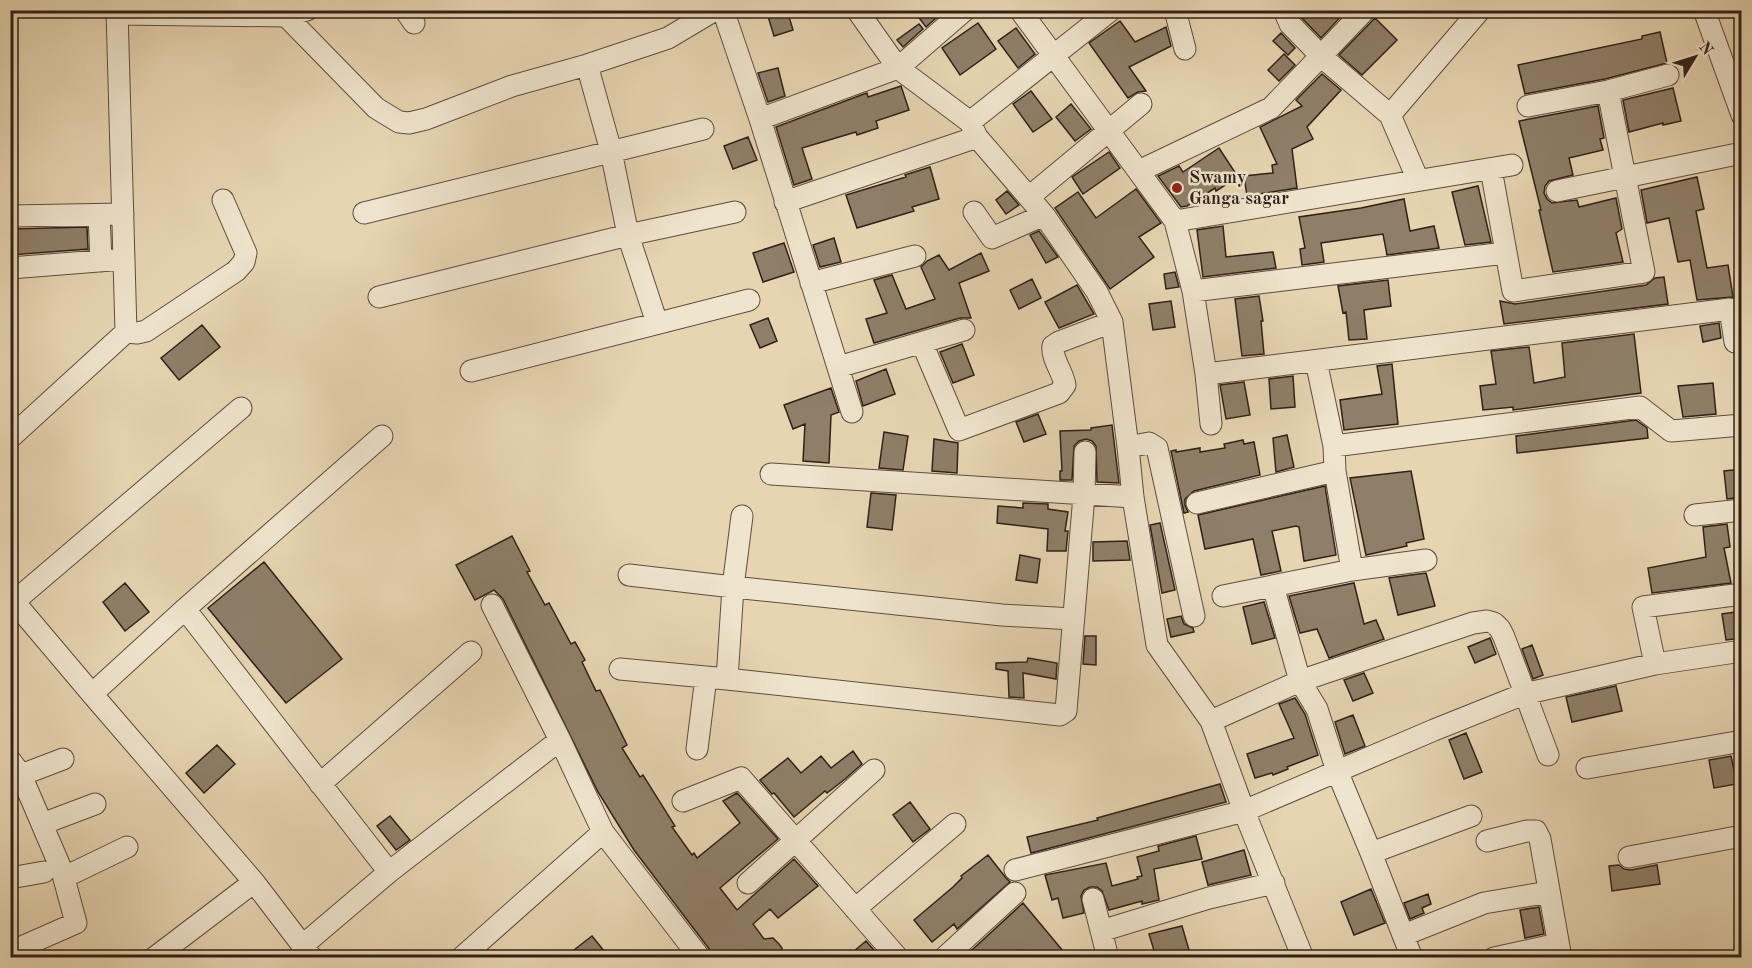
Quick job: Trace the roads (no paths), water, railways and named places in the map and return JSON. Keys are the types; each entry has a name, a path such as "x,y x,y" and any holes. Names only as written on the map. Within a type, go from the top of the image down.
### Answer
{"street":[{"path":"126,332 117,12 286,16 308,10"},
{"path":"286,16 376,108 399,122 409,123 426,119 512,86 587,65 668,38 715,10"},
{"path":"723,10 760,118 852,412"},
{"path":"857,10 898,68 974,130 1044,215 1097,292 1112,322 1132,498 1158,645 1211,721 1244,811 1303,957"},
{"path":"760,118 898,68 965,10"},
{"path":"1020,10 1175,221 1193,291 1211,423"},
{"path":"785,202 974,130 1055,55 1112,10"},
{"path":"1175,10 1185,49"},
{"path":"1284,10 1290,24 1322,57 1390,115 1418,180"},
{"path":"1139,171 1271,108 1365,10"},
{"path":"1390,115 1480,10"},
{"path":"1704,10 1742,116"},
{"path":"587,65 611,151 628,234 657,323"},
{"path":"1528,106 1608,91 1668,75"},
{"path":"1491,169 1513,291 1644,272 1608,91"},
{"path":"1029,197 1141,104"},
{"path":"364,213 704,129"},
{"path":"1557,191 1742,153"},
{"path":"1175,221 1512,165"},
{"path":"10,438 126,332 146,331 236,271 244,262 246,254 223,200"},
{"path":"379,297 628,234 735,212"},
{"path":"974,212 992,238 1044,215"},
{"path":"10,216 123,214"},
{"path":"99,215 101,261"},
{"path":"100,237 123,236"},
{"path":"1193,291 1505,254"},
{"path":"811,283 915,256"},
{"path":"10,268 124,259"},
{"path":"471,371 749,300"},
{"path":"1206,374 1730,309 1735,342 1742,340"},
{"path":"922,343 959,430 1059,393 1065,385 1063,374 1052,352 1053,346 1112,322"},
{"path":"838,367 964,330"},
{"path":"1316,361 1334,446 1335,471 1352,570"},
{"path":"1334,446 1640,407 1671,431 1742,425"},
{"path":"242,408 12,601 255,882 307,952 389,872 560,740"},
{"path":"92,694 382,436"},
{"path":"1128,447 1149,443 1157,448 1194,616"},
{"path":"620,669 1060,715 1066,711 1084,495 1085,452"},
{"path":"1197,503 1335,471"},
{"path":"771,474 1132,498"},
{"path":"1695,515 1742,510"},
{"path":"727,679 733,587 742,516"},
{"path":"1223,596 1352,570 1426,560"},
{"path":"629,575 1002,615 1073,619"},
{"path":"1273,586 1300,681 1317,709 1337,771 1412,957"},
{"path":"1655,664 1643,607 1742,594"},
{"path":"492,605 603,832 700,957"},
{"path":"185,609 389,872"},
{"path":"1211,721 1300,681 1463,626 1487,621 1494,623 1500,629 1548,755"},
{"path":"1015,870 1244,811 1524,694 1655,664 1742,651"},
{"path":"320,784 471,652"},
{"path":"697,749 706,677"},
{"path":"1587,768 1742,741"},
{"path":"10,952 76,923 53,871 42,824 16,768 63,759"},
{"path":"748,883 874,770"},
{"path":"683,801 741,778 898,957"},
{"path":"42,824 95,804"},
{"path":"1371,853 1471,816"},
{"path":"855,909 955,824"},
{"path":"1487,841 1536,831 1540,839 1559,951 1494,957"},
{"path":"461,957 603,832"},
{"path":"1629,857 1742,836"},
{"path":"10,878 53,871 71,874 127,847"},
{"path":"156,957 255,882"},
{"path":"1101,931 1209,898 1274,883"},
{"path":"1404,935 1484,903 1549,892"},
{"path":"944,957 1015,893"},
{"path":"1093,899 1108,957"}],"place":[{"name":"Swamy Ganga sagar","path":"1177,188"}]}
